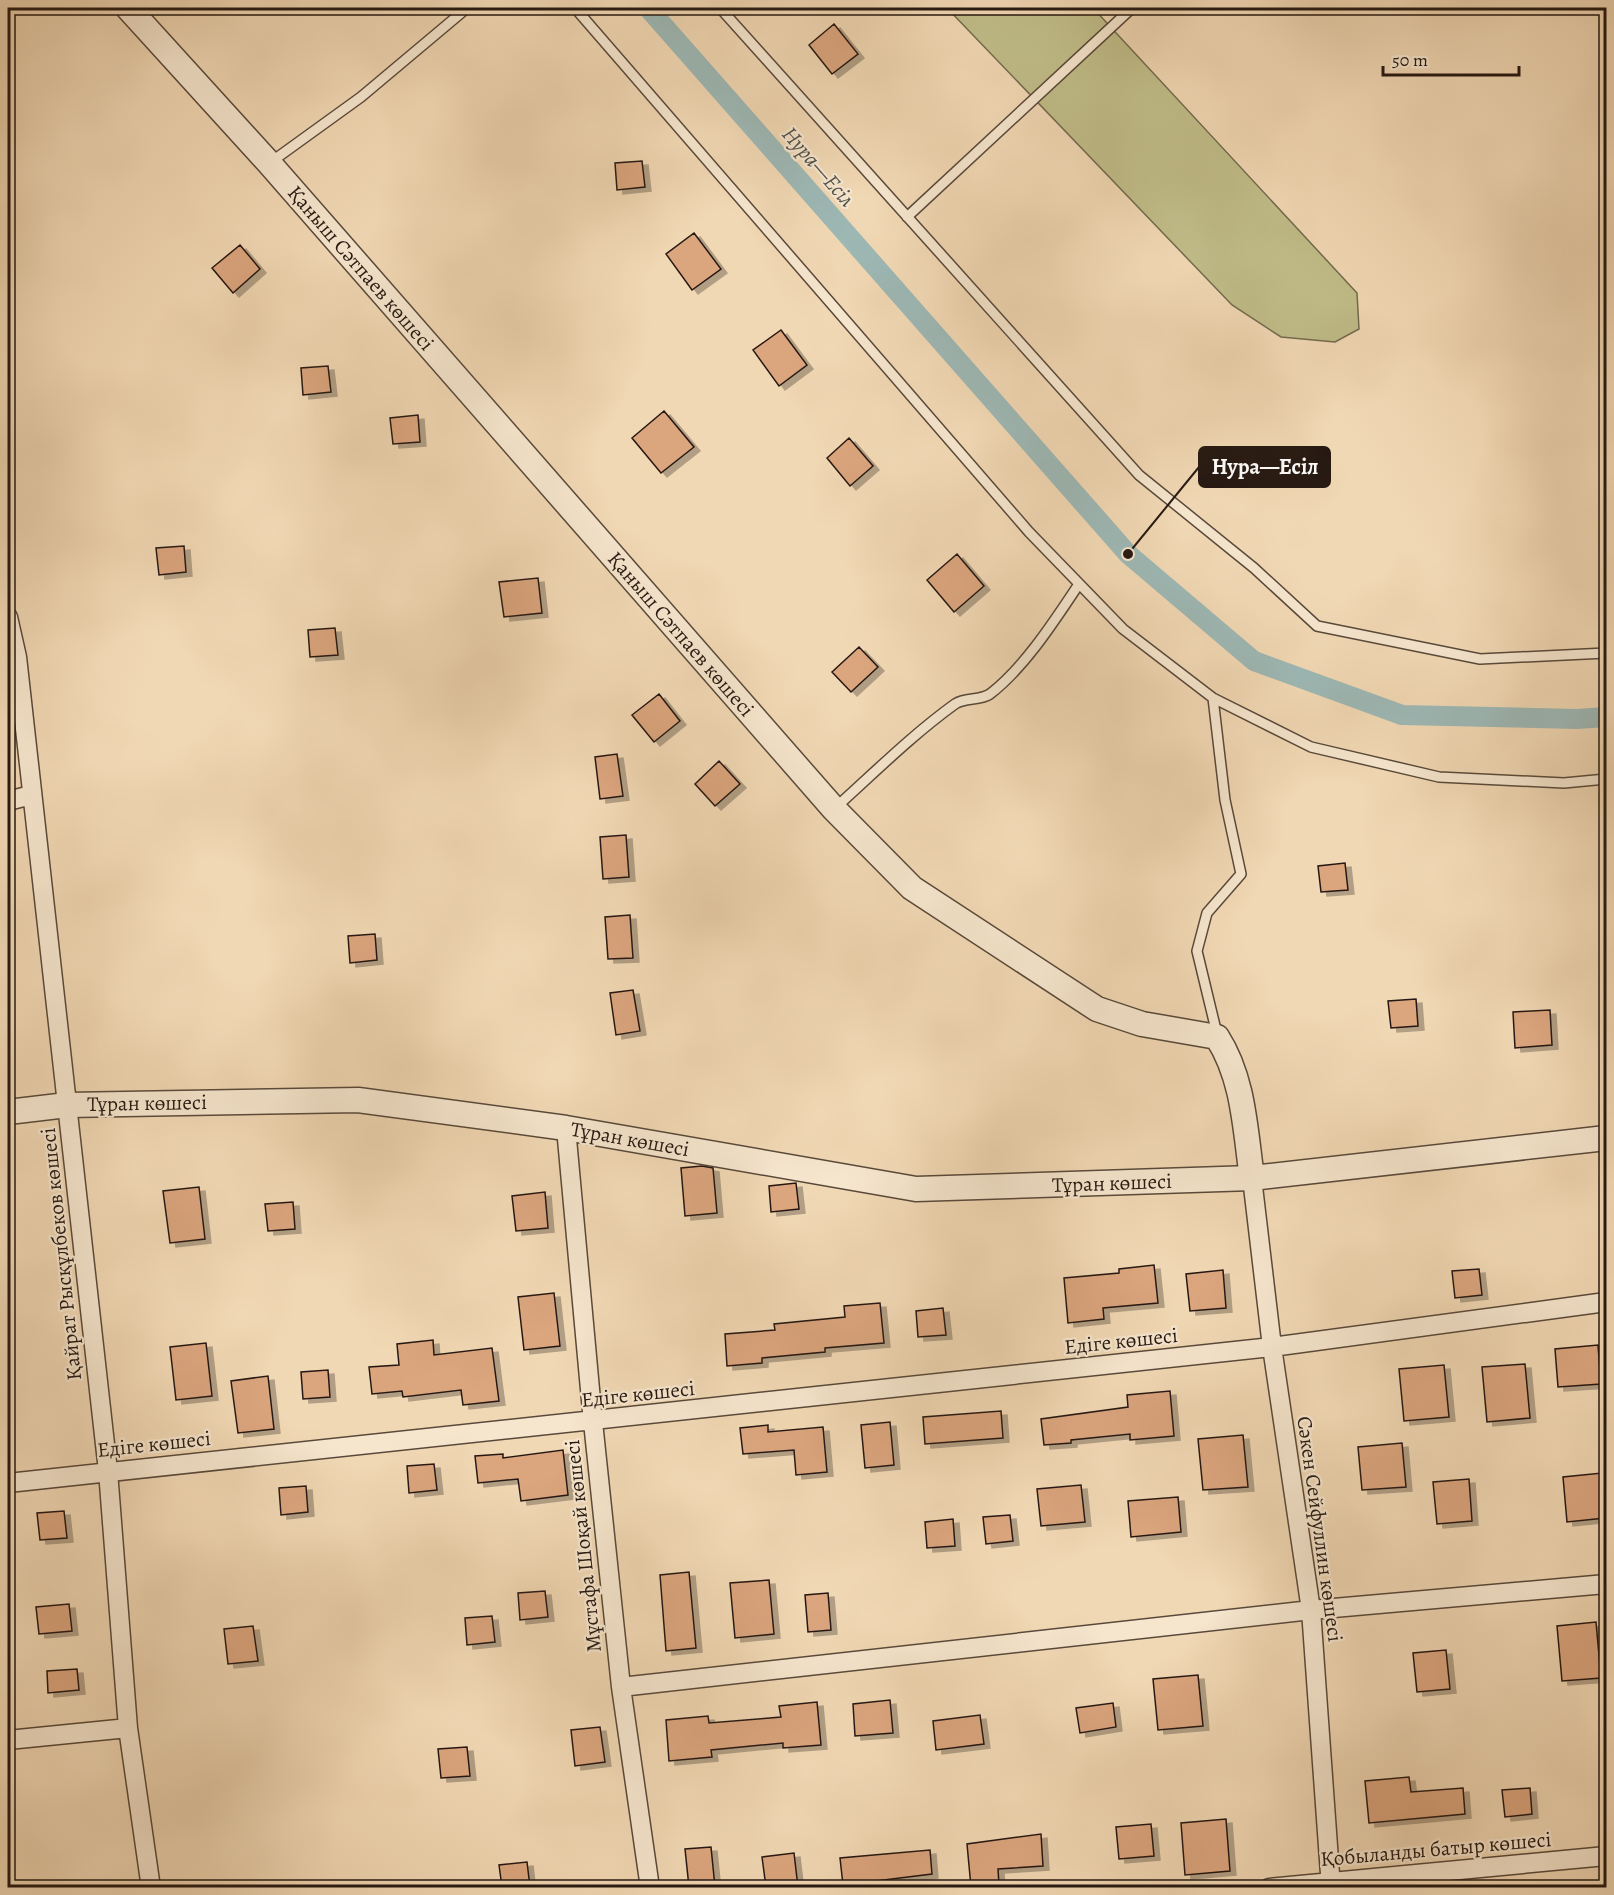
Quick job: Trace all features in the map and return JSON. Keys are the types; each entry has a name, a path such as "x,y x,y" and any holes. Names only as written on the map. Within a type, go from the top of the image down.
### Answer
{"street":[{"name":"Қаныш Сәтпаев көшесі","path":"128,8 269,163 834,809 912,888 1097,1009 1142,1024 1217,1037"},
{"name":"Қайрат Рысқұлбеков көшесі","path":"8,617 17,657 108,1471 128,1728 151,1887"},
{"path":"8,801 31,795"},
{"path":"1217,1037 1231,1058 1240,1090 1252,1178"},
{"name":"Тұран көшесі","path":"8,1112 67,1105 358,1100 566,1128 916,1190 1252,1178 1606,1138"},
{"name":"Мұстафа Шоқай көшесі","path":"566,1128 592,1422 621,1688 650,1887"},
{"name":"Сәкен Сейфуллин көшесі","path":"1252,1178 1272,1347 1311,1610 1331,1885"},
{"name":"Едіге көшесі","path":"8,1483 592,1422 1272,1347 1606,1302"},
{"path":"621,1688 1311,1610 1606,1584"},
{"path":"8,1740 128,1728"},
{"name":"Қобыланды батыр көшесі","path":"1269,1887 1331,1885 1606,1856"}],"lane":[{"path":"269,163 361,97 467,8"},
{"path":"575,8 1029,532 1123,629 1213,698 1311,747 1439,777 1564,783 1606,779"},
{"path":"720,8 1139,475 1254,568 1317,626 1480,659 1606,653"},
{"path":"908,217 1132,8"},
{"path":"834,809 910,739 958,702 988,696 1050,628 1079,584"},
{"path":"1213,698 1225,800 1241,874 1207,913 1197,951 1217,1037"}],"shaded area":[{"path":"947,8 1093,8 1357,293 1359,329 1335,342 1281,337 1232,305"}],"building":[{"path":"834,24 858,54 832,74 809,45"},
{"path":"642,161 645,187 617,190 615,163"},
{"path":"694,233 721,269 692,290 666,254"},
{"path":"240,245 260,269 233,293 212,268"},
{"path":"781,330 807,365 779,386 753,350"},
{"path":"328,366 331,392 303,395 301,368"},
{"path":"664,411 694,447 661,473 632,438"},
{"path":"418,415 420,442 393,444 390,418"},
{"path":"849,438 873,466 850,486 827,458"},
{"path":"184,546 186,572 159,575 156,548"},
{"path":"957,554 984,586 954,612 927,580"},
{"path":"538,578 542,613 504,617 499,582"},
{"path":"335,628 338,655 310,657 308,630"},
{"path":"859,647 878,667 851,692 832,672"},
{"path":"659,694 680,721 654,742 632,715"},
{"path":"617,754 623,796 600,799 595,757"},
{"path":"719,761 740,784 715,806 695,784"},
{"path":"626,835 629,877 603,879 600,837"},
{"path":"1345,863 1348,890 1321,892 1318,866"},
{"path":"630,915 633,958 608,959 605,917"},
{"path":"375,934 377,960 350,963 348,936"},
{"path":"633,990 640,1031 616,1035 610,993"},
{"path":"1416,999 1418,1026 1391,1028 1388,1001"},
{"path":"1550,1010 1552,1045 1515,1048 1513,1012"},
{"path":"702,1166 713,1168 717,1213 685,1216 681,1168"},
{"path":"796,1183 799,1209 771,1212 769,1186"},
{"path":"199,1187 205,1239 170,1243 163,1191"},
{"path":"545,1192 548,1228 516,1231 512,1196"},
{"path":"293,1202 295,1229 268,1231 265,1204"},
{"path":"1154,1265 1158,1303 1103,1308 1104,1319 1068,1323 1064,1278 1119,1273 1119,1269"},
{"path":"1479,1269 1482,1295 1455,1298 1452,1271"},
{"path":"1223,1270 1226,1308 1190,1311 1186,1274"},
{"path":"554,1293 560,1346 524,1350 518,1297"},
{"path":"880,1303 884,1343 825,1348 825,1352 762,1358 762,1363 727,1366 725,1334 775,1330 774,1324 845,1317 844,1306"},
{"path":"943,1308 946,1335 918,1337 916,1311"},
{"path":"433,1340 434,1355 492,1348 499,1401 463,1405 461,1390 403,1397 402,1391 372,1394 369,1367 399,1365 397,1344"},
{"path":"206,1343 212,1396 176,1400 170,1347"},
{"path":"1598,1345 1601,1384 1558,1387 1555,1349"},
{"path":"1525,1364 1530,1418 1487,1422 1482,1367"},
{"path":"1444,1365 1449,1417 1404,1421 1399,1369"},
{"path":"328,1370 330,1397 303,1399 301,1372"},
{"path":"268,1376 274,1429 238,1433 231,1381"},
{"path":"1170,1391 1174,1436 1130,1440 1130,1434 1044,1445 1041,1419 1128,1407 1127,1395"},
{"path":"1001,1411 1003,1438 925,1444 923,1417"},
{"path":"890,1422 894,1465 865,1468 861,1425"},
{"path":"768,1425 768,1432 823,1427 827,1472 796,1475 794,1450 743,1454 740,1428"},
{"path":"1243,1435 1248,1487 1203,1490 1198,1439"},
{"path":"1402,1443 1406,1487 1362,1490 1358,1447"},
{"path":"563,1450 568,1495 521,1501 518,1479 478,1483 475,1456 503,1454 503,1458"},
{"path":"434,1464 437,1490 409,1493 407,1466"},
{"path":"1602,1473 1605,1518 1567,1522 1563,1477"},
{"path":"1469,1479 1472,1521 1437,1524 1433,1482"},
{"path":"1081,1485 1085,1522 1041,1526 1037,1489"},
{"path":"306,1486 308,1512 281,1515 279,1488"},
{"path":"1178,1497 1181,1532 1131,1537 1128,1501"},
{"path":"64,1511 67,1538 40,1540 37,1513"},
{"path":"1010,1515 1013,1541 986,1544 983,1517"},
{"path":"953,1519 955,1546 927,1548 925,1522"},
{"path":"689,1572 696,1648 666,1651 660,1575"},
{"path":"769,1580 774,1634 735,1638 730,1583"},
{"path":"545,1591 548,1617 520,1620 518,1593"},
{"path":"828,1593 831,1630 808,1632 805,1595"},
{"path":"69,1604 72,1631 39,1634 36,1607"},
{"path":"492,1616 495,1642 467,1645 465,1618"},
{"path":"1596,1622 1601,1678 1562,1681 1557,1626"},
{"path":"253,1626 258,1661 228,1664 224,1629"},
{"path":"1446,1650 1450,1689 1417,1692 1413,1653"},
{"path":"77,1669 79,1690 48,1693 47,1671"},
{"path":"1198,1675 1203,1726 1158,1730 1153,1679"},
{"path":"890,1700 893,1733 855,1736 853,1704"},
{"path":"817,1702 821,1745 783,1748 783,1743 711,1750 712,1757 669,1761 666,1720 708,1716 709,1723 781,1717 779,1706"},
{"path":"1113,1703 1116,1727 1080,1733 1076,1708"},
{"path":"980,1715 984,1744 936,1750 933,1721"},
{"path":"600,1727 605,1762 575,1766 571,1730"},
{"path":"467,1747 470,1776 441,1778 438,1749"},
{"path":"1409,1777 1411,1792 1463,1788 1465,1814 1369,1823 1365,1781"},
{"path":"1530,1788 1532,1814 1505,1817 1502,1790"},
{"path":"1226,1819 1230,1871 1185,1875 1181,1823"},
{"path":"1151,1824 1154,1856 1119,1859 1116,1827"},
{"path":"1041,1834 1043,1866 998,1869 999,1885 971,1887 967,1844"},
{"path":"711,1847 715,1887 689,1887 685,1849"},
{"path":"930,1850 932,1874 843,1885 840,1858"},
{"path":"794,1853 798,1887 766,1887 762,1857"},
{"path":"527,1862 530,1887 502,1887 499,1865"}],"waterway":[{"name":"Нура—Есіл","path":"648,8 1128,554 1254,661 1402,715 1577,719 1606,717"}],"place":[{"name":"Нура—Есіл","path":"1128,554"}]}
